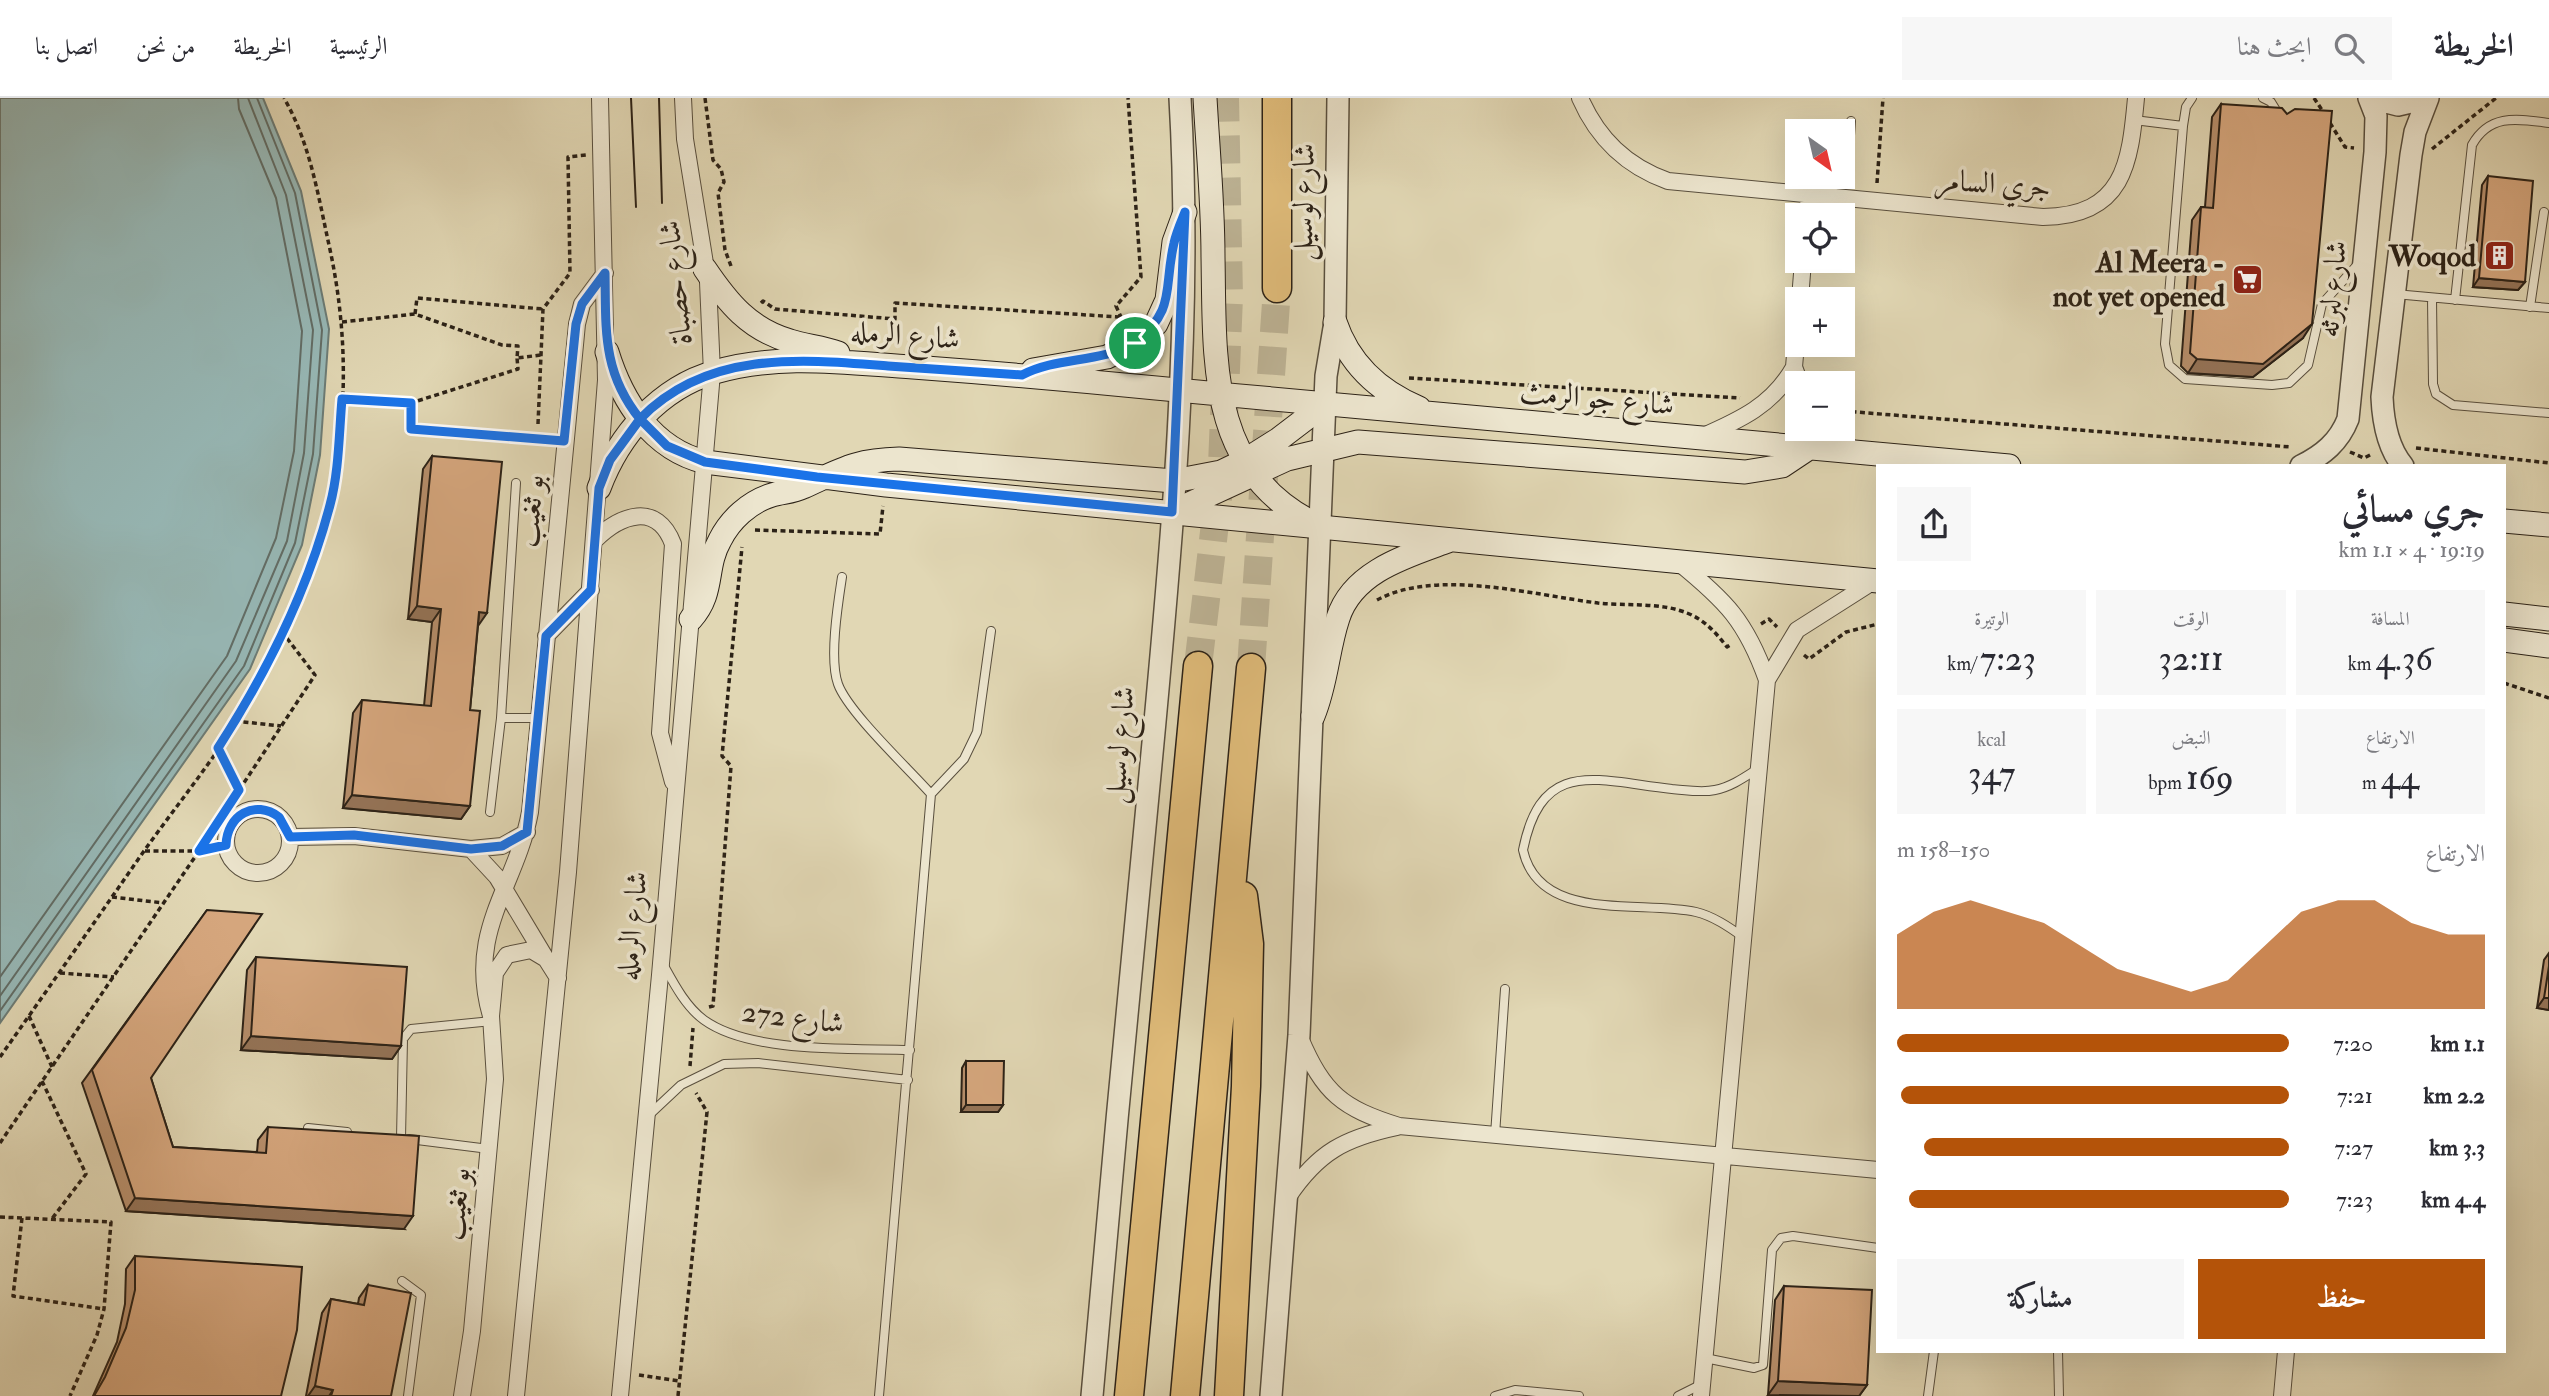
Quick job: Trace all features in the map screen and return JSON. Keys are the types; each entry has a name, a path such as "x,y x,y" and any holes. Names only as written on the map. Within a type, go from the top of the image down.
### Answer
{"highway":[{"name":"شارع لوسيل","path":"1277,98 1277,288"},
{"path":"1129,1396 1198,666"},
{"path":"1185,1396 1251,668"},
{"path":"1229,1396 1246,1098 1249,944 1235,860"}],"main road":[{"path":"1205,98 1213,255 1213,330 1228,429 1248,467 1283,505 1321,526"},
{"path":"1022,375 1043,366 1107,357 1135,343 1156,324 1167,300 1174,242 1185,212"},
{"path":"705,268 746,319 774,336 835,352 859,363"},
{"path":"1335,322 1343,346 1360,369 1380,388 1432,414"},
{"path":"607,352 619,387 640,419 667,446 705,462 886,485 1876,581"},
{"name":"شارع الرمله","path":"599,488 610,460 640,419 673,391 712,373 765,361 859,363 1180,390"},
{"name":"شارع جو الرمث","path":"1180,390 1987,464"},
{"path":"1172,512 1248,467 1325,404"},
{"path":"691,619 706,599 718,542 746,522 758,501 800,488 817,477 857,463 899,459 1174,481 1358,442 1745,472 1782,466 1809,448"},
{"path":"2506,521 2549,525"},
{"path":"1313,716 1326,678 1338,616 1353,591 1380,569 1453,540"},
{"path":"2506,614 2549,619"},
{"path":"2506,640 2549,646"}],"street":[{"path":"600,98 607,352"},
{"name":"شارع حصباة","path":"683,98 685,139 705,268 712,373 705,462"},
{"name":"شارع لوسيل","path":"1091,1396 1172,512 1180,390 1185,212 1180,98"},
{"name":"شارع لوسيل","path":"1271,1396 1299,1035 1326,376 1335,322 1338,98"},
{"name":"جري السامر","path":"1580,98 1609,144 1634,166 1668,181 1816,198 2043,217 2073,214 2105,199 2116,187 2131,152 2136,98"},
{"path":"2370,98 2398,105 2428,98"},
{"name":"شارع لبرثه","path":"2333,445 2342,434 2352,394 2376,131 2376,116 2370,98"},
{"name":"شارع لبرثه","path":"2402,464 2383,421 2382,397 2411,155 2415,132 2428,98"},
{"path":"1813,203 1816,198"},
{"name":"بو ثغيب","path":"492,1019 485,992 487,944 494,911 527,832 576,324 582,304 605,273"},
{"name":"شارع الرمله","path":"516,1396 558,978 595,540 607,352"},
{"path":"1795,357 1796,371"},
{"path":"1698,439 1742,419 1770,400 1794,367"},
{"path":"1844,441 1855,452"},
{"path":"2304,464 2333,445"},
{"name":"شارع الرمله","path":"620,1396 705,462"},
{"path":"595,540 611,525 635,516 658,523 673,544 660,733 676,788"},
{"path":"1678,562 1708,586 1744,625 1767,680"},
{"path":"1702,1390 1767,680 1797,631 1876,581"},
{"path":"546,636 591,590"},
{"path":"257,809 279,817 290,837 285,859 265,872 248,871 237,865 226,845 232,822 241,814 257,809"},
{"path":"290,837 354,835 471,849 502,846 527,832"},
{"path":"471,849 503,888 558,978"},
{"name":"بو ثغيب","path":"462,1396 472,1331 495,1079 492,1019 495,973 501,960 524,950 540,954 546,959"},
{"path":"1299,1035 1311,1063 1343,1102 1364,1115 1399,1126 1876,1170"},
{"path":"1287,1198 1309,1169 1332,1149 1360,1135 1399,1126"},
{"path":"2282,1396 2286,1353"}],"lane":[{"path":"2192,98 2186,107 2183,126 2165,351 2169,365 2179,376 2192,381 2272,385 2297,379 2308,365 2322,304 2366,256"},
{"path":"2263,98 2276,108 2279,121"},
{"path":"2134,120 2183,126"},
{"path":"2455,300 2472,145 2485,127 2502,120 2549,123"},
{"path":"1816,198 1828,189"},
{"path":"2530,307 2544,212"},
{"path":"2537,261 2549,262"},
{"path":"2395,294 2549,308"},
{"path":"2432,298 2433,384 2444,401 2453,405 2549,413"},
{"path":"436,430 564,441"},
{"path":"490,812 501,718 516,483"},
{"path":"842,577 836,620 837,683 854,711 931,794"},
{"path":"879,1396 931,794 964,759 977,732 991,631"},
{"path":"501,718 539,718"},
{"path":"1743,938 1726,925 1694,912 1591,902 1556,895 1535,877 1523,850 1536,808 1548,793 1563,783 1595,782 1701,792 1726,787 1759,768"},
{"name":"شارع 272","path":"661,962 694,1011 729,1034 763,1042 910,1050"},
{"path":"1495,1135 1505,989"},
{"path":"401,1138 403,1039 406,1032 411,1029 492,1019"},
{"name":"شارع 272","path":"646,1119 689,1080 712,1068 739,1063 908,1080"},
{"path":"308,1128 361,1134"},
{"path":"387,1137 489,1149"},
{"path":"1704,1358 1758,1369 1763,1365 1772,1250 1781,1238 1793,1236 1876,1248"},
{"path":"402,1281 421,1295 408,1396"},
{"path":"1928,1396 1934,1353"},
{"path":"2059,1353 2059,1396"},
{"path":"1495,1396 1515,1390 1579,1396"},
{"path":"1678,1396 1702,1390"}],"path":[{"path":"0,1057 256,690 303,590 331,503 342,399 342,322 332,259 304,138 284,98"},
{"path":"705,98 713,160 722,169 724,182 718,193 725,250 733,271"},
{"path":"1128,98 1142,277 1116,306 1135,343"},
{"path":"1876,202 1883,98"},
{"path":"537,439 543,309 570,273 568,157 602,153"},
{"path":"756,295 775,309 895,319 895,303 1120,317"},
{"path":"415,314 416,298 543,309"},
{"path":"746,319 763,301"},
{"path":"342,322 415,314 502,345 518,346 518,369 411,403 342,399"},
{"path":"517,358 541,355"},
{"path":"1407,378 1770,400"},
{"path":"411,403 411,429 436,430"},
{"path":"1855,412 2297,447 2333,445 2364,458 2391,444 2549,464"},
{"path":"678,1396 707,1112 689,1080 694,1011 713,1006 731,766 722,756 746,522 880,534 886,485"},
{"path":"1345,603 1359,614 1370,604 1400,589 1425,585 1502,590 1600,603 1630,603 1686,612 1712,629 1727,648"},
{"path":"1809,659 1846,632 1876,624"},
{"path":"0,1143 199,851 315,674 284,633"},
{"path":"2506,684 2549,698"},
{"path":"235,722 281,726"},
{"path":"218,748 239,790"},
{"path":"145,850 199,851 226,845"},
{"path":"112,897 164,903"},
{"path":"59,973 114,977"},
{"path":"29,1016 52,1067"},
{"path":"42,1081 86,1174 51,1220"},
{"path":"0,1217 111,1222 104,1309 97,1335 70,1396"},
{"path":"22,1218 13,1296 104,1309"},
{"path":"623,1373 679,1381"}],"water":[{"path":"0,98 263,98 301,191 329,329 320,455 302,545 250,669 0,1023"}],"building":[{"name":"Al Meera - not yet opened","path":"2221,104 2282,108 2287,114 2295,109 2332,111 2312,324 2263,364 2197,359 2190,353 2201,207 2213,208"},
{"path":"2488,176 2533,181 2525,282 2479,278"},
{"path":"432,456 502,462 487,613 479,612 470,710 480,711 470,806 352,795 362,700 431,706 441,609 417,606"},
{"path":"207,910 262,914 151,1078 173,1147 266,1153 268,1127 419,1136 413,1216 135,1198 92,1070"},
{"path":"256,957 407,967 401,1046 251,1036"},
{"path":"2549,966 2549,998 2544,998"},
{"path":"966,1061 1004,1061 1003,1105 966,1105"},
{"path":"135,1256 302,1267 297,1330 281,1396 94,1396 126,1328 135,1290"},
{"path":"368,1285 411,1293 391,1396 331,1396 333,1390 315,1386 331,1299 364,1305"},
{"path":"1784,1286 1872,1290 1867,1385 1778,1381"}],"tunnel":[{"path":"1198,666 1222,465 1229,297 1225,98"},
{"path":"1251,668 1277,288"}],"tram line":[{"path":"631,98 636,207"},
{"path":"659,98 662,203"}],"place":[{"name":"Woqod","path":"2499,256"},
{"name":"Al Meera - not yet opened","path":"2248,279"}],"route":[{"path":"1135,343 1107,357 1043,366 1022,375 824,361 765,361 693,380 673,391 640,419 615,378 607,352 605,273 587,294 576,324 564,441 411,429 411,403 342,399 331,503 303,590 256,690 218,748 239,790 199,851 226,845 232,822 246,811 257,809 269,810 279,817 287,826 290,837 354,835 471,849 510,844 527,832 546,636 591,590 599,488 610,460 640,419 667,446 705,462 817,477 1172,512 1180,390 1185,212 1174,242 1167,300 1156,324 1135,343"}]}
